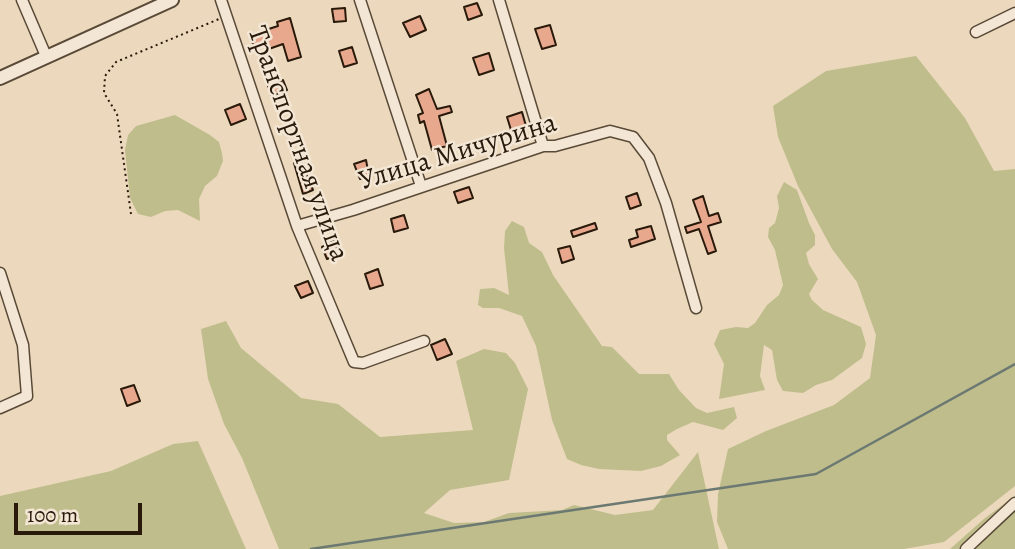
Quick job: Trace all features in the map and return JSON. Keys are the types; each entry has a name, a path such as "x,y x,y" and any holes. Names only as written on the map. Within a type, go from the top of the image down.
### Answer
{"street":[{"path":"22,0 46,56"},
{"path":"0,78 172,0"},
{"path":"221,0 227,16"},
{"path":"360,0 421,187"},
{"path":"499,0 543,146"},
{"path":"976,32 1015,13"},
{"name":"Транспортная улица","path":"227,16 298,226 354,362 363,363 424,341"},
{"name":"Улица Мичурина","path":"298,226 543,146 555,146 610,131 633,137 649,158 666,203 696,308"},
{"path":"0,273 4,298 23,345 27,396 0,408"},
{"path":"966,549 1015,503"}],"path":[{"name":"Транспортная улица","path":"131,214 117,114 104,93 105,76 116,62 227,16"}],"shaded area":[{"path":"916,56 965,118 994,171 1015,169 1015,486 944,542 904,549 728,549 717,522 718,494 728,449 834,405 870,378 876,335 857,282 832,249 798,186 778,137 773,106 826,71"},
{"path":"175,115 219,142 222,153 223,161 217,176 205,186 199,199 200,221 178,210 165,211 151,217 138,214 130,198 125,150 128,135 136,126"},
{"path":"784,182 797,190 815,235 815,245 806,253 818,279 809,294 823,310 861,327 866,344 862,358 832,380 803,393 783,391 777,380 772,350 764,345 760,376 765,390 719,399 724,364 714,344 720,330 748,328 755,323 767,305 779,295 783,285 775,250 768,237 769,228 775,223 779,208 777,196"},
{"path":"512,221 524,227 529,243 542,252 553,275 602,346 612,347 639,374 669,374 679,390 696,408 707,413 734,407 737,418 723,430 693,422 677,429 667,435 667,440 680,455 661,466 641,471 599,469 567,459 552,420 536,346 522,316 499,308 483,308 478,305 480,289 494,288 509,295 504,248 505,231"},
{"path":"226,321 241,348 301,398 338,404 380,437 473,430 456,361 484,349 506,353 515,363 528,389 509,480 450,490 424,513 454,523 484,522 509,513 562,510 574,505 615,515 653,510 698,452 719,549 279,549 242,458 224,424 208,379 201,329"},
{"path":"198,441 246,549 0,549 0,496 111,471 173,444"},
{"path":"1015,496 1015,549 950,549 985,518"}],"building":[{"path":"477,3 482,15 468,20 464,7"},
{"path":"345,8 346,21 334,22 332,9"},
{"path":"420,16 426,30 410,37 403,23"},
{"path":"290,18 301,57 288,61 283,44 266,50 264,44 254,47 250,35 278,26 277,22"},
{"path":"550,25 556,45 542,49 535,29"},
{"path":"352,47 357,63 344,67 339,51"},
{"path":"489,53 494,70 479,75 473,58"},
{"path":"283,80 287,90 272,96 268,86"},
{"path":"429,89 437,109 450,106 452,112 439,116 447,146 432,150 424,121 420,123 418,115 423,113 416,95"},
{"path":"240,104 246,119 231,125 225,110"},
{"path":"522,112 526,126 511,130 507,117"},
{"path":"366,160 369,176 360,179 354,164"},
{"path":"301,161 313,190 303,194 294,163"},
{"path":"469,187 473,198 458,203 454,192"},
{"path":"637,193 641,205 630,209 626,197"},
{"path":"703,196 709,216 718,213 721,222 708,226 716,251 708,254 699,229 687,233 685,227 701,222 693,200"},
{"path":"404,215 408,228 394,232 391,219"},
{"path":"595,223 597,229 573,237 571,231"},
{"path":"651,226 655,239 631,247 629,240 638,237 636,230"},
{"path":"334,241 340,254 327,259 322,247"},
{"path":"570,246 574,259 562,263 558,249"},
{"path":"378,269 383,285 370,289 365,274"},
{"path":"308,281 313,293 301,298 295,286"},
{"path":"445,339 452,354 437,360 431,345"},
{"path":"134,385 140,401 127,406 121,389"}],"waterway":[{"path":"311,549 816,474 1015,364"}]}
